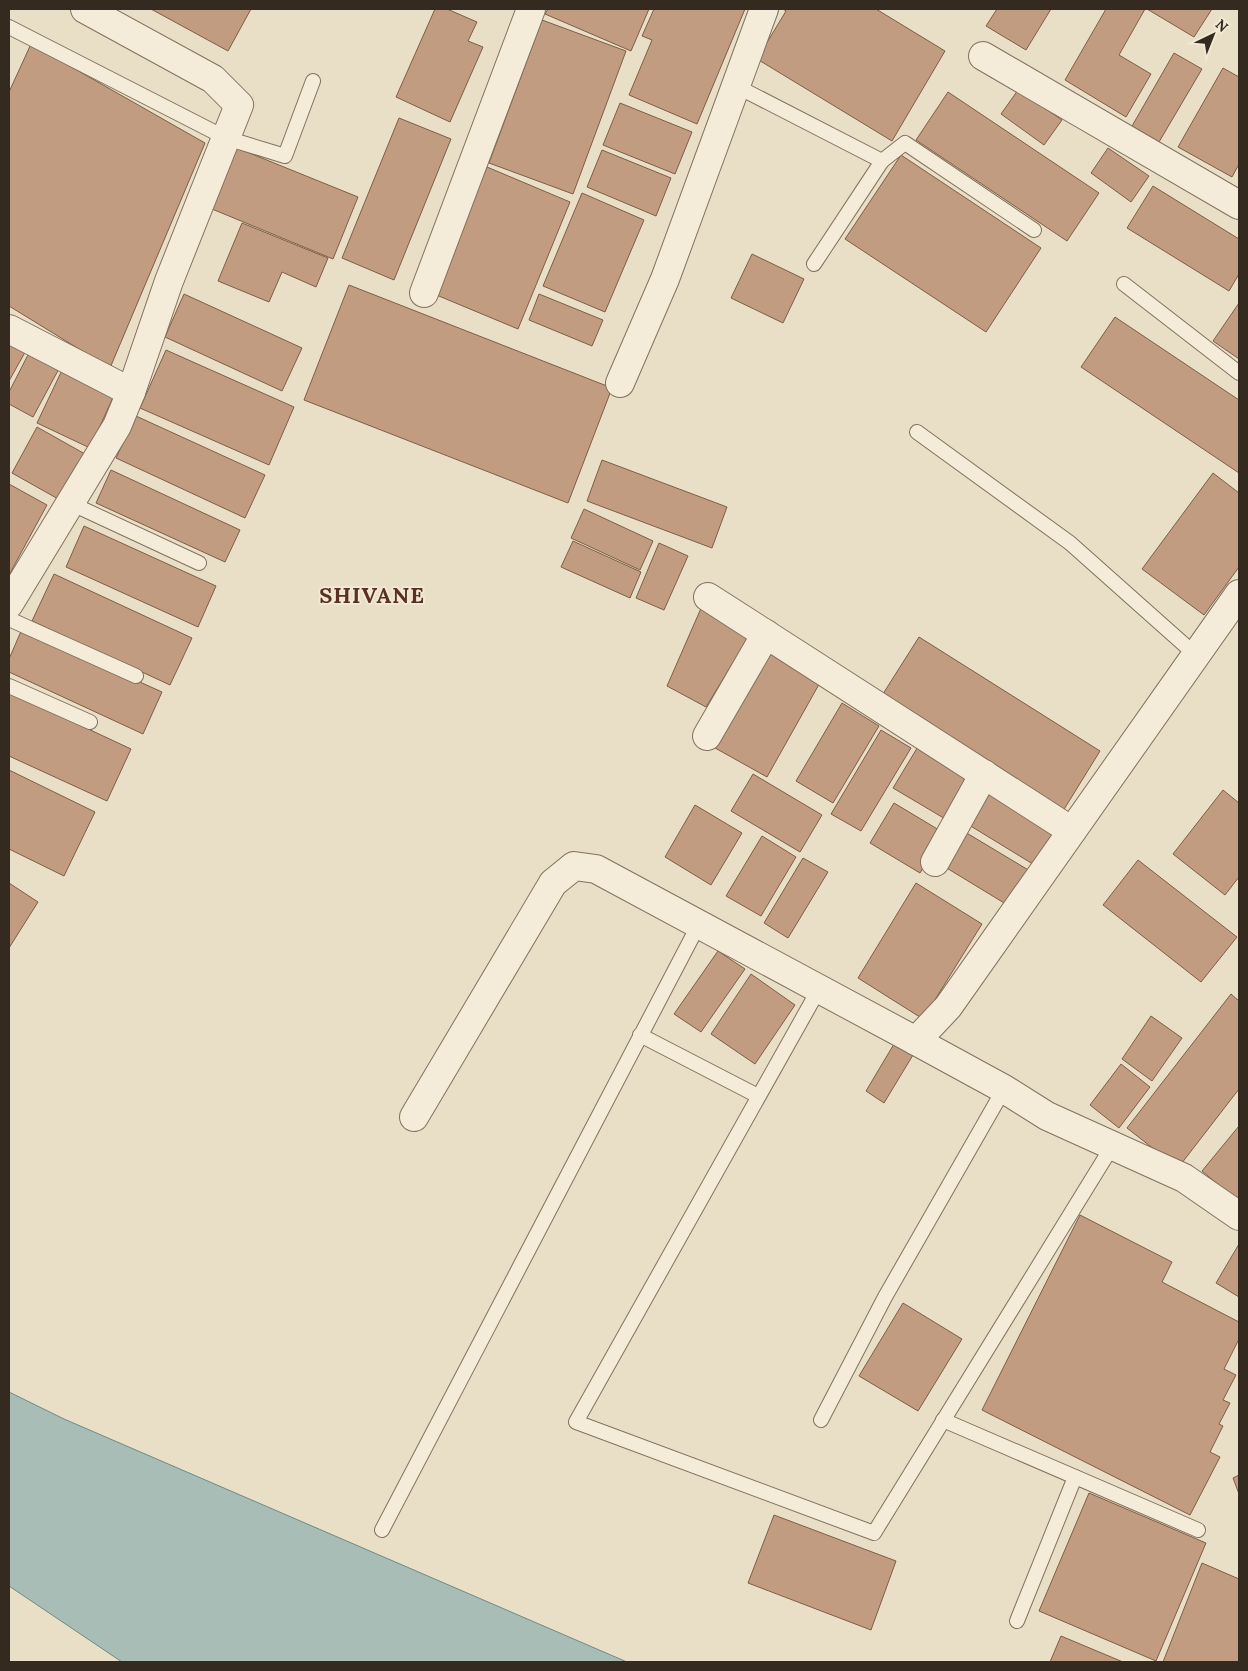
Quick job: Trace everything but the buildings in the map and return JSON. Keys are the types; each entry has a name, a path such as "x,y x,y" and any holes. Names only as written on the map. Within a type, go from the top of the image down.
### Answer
{"street":[{"path":"9,604 117,426 131,392 169,281 239,105 213,78 85,9"},
{"path":"424,293 531,9"},
{"path":"620,382 665,279 764,9"},
{"path":"983,56 1239,205"},
{"path":"9,329 131,392"},
{"path":"916,1041 948,1007 1239,594"},
{"path":"708,597 1072,831"},
{"path":"707,736 766,634"},
{"path":"935,862 984,774"},
{"path":"414,1117 553,883 574,866 596,869 1004,1089 1048,1116 1184,1178 1239,1216"}],"lane":[{"path":"9,27 226,138 285,156 313,80"},
{"path":"736,86 882,161"},
{"path":"814,264 882,161 905,143 1034,230"},
{"path":"1124,284 1239,373"},
{"path":"917,432 1070,543 1197,656"},
{"path":"70,503 199,563"},
{"path":"9,618 136,676"},
{"path":"9,686 90,722"},
{"path":"382,1530 698,924"},
{"path":"819,989 576,1422 874,1533 1112,1146"},
{"path":"640,1035 758,1096"},
{"path":"821,1420 885,1297 1004,1089"},
{"path":"943,1420 1198,1530"},
{"path":"1017,1621 1075,1477"}],"water":[{"path":"9,1392 64,1419 627,1662 122,1662 9,1586"}],"district":[{"name":"SHIVANE","path":"372,595"}]}
